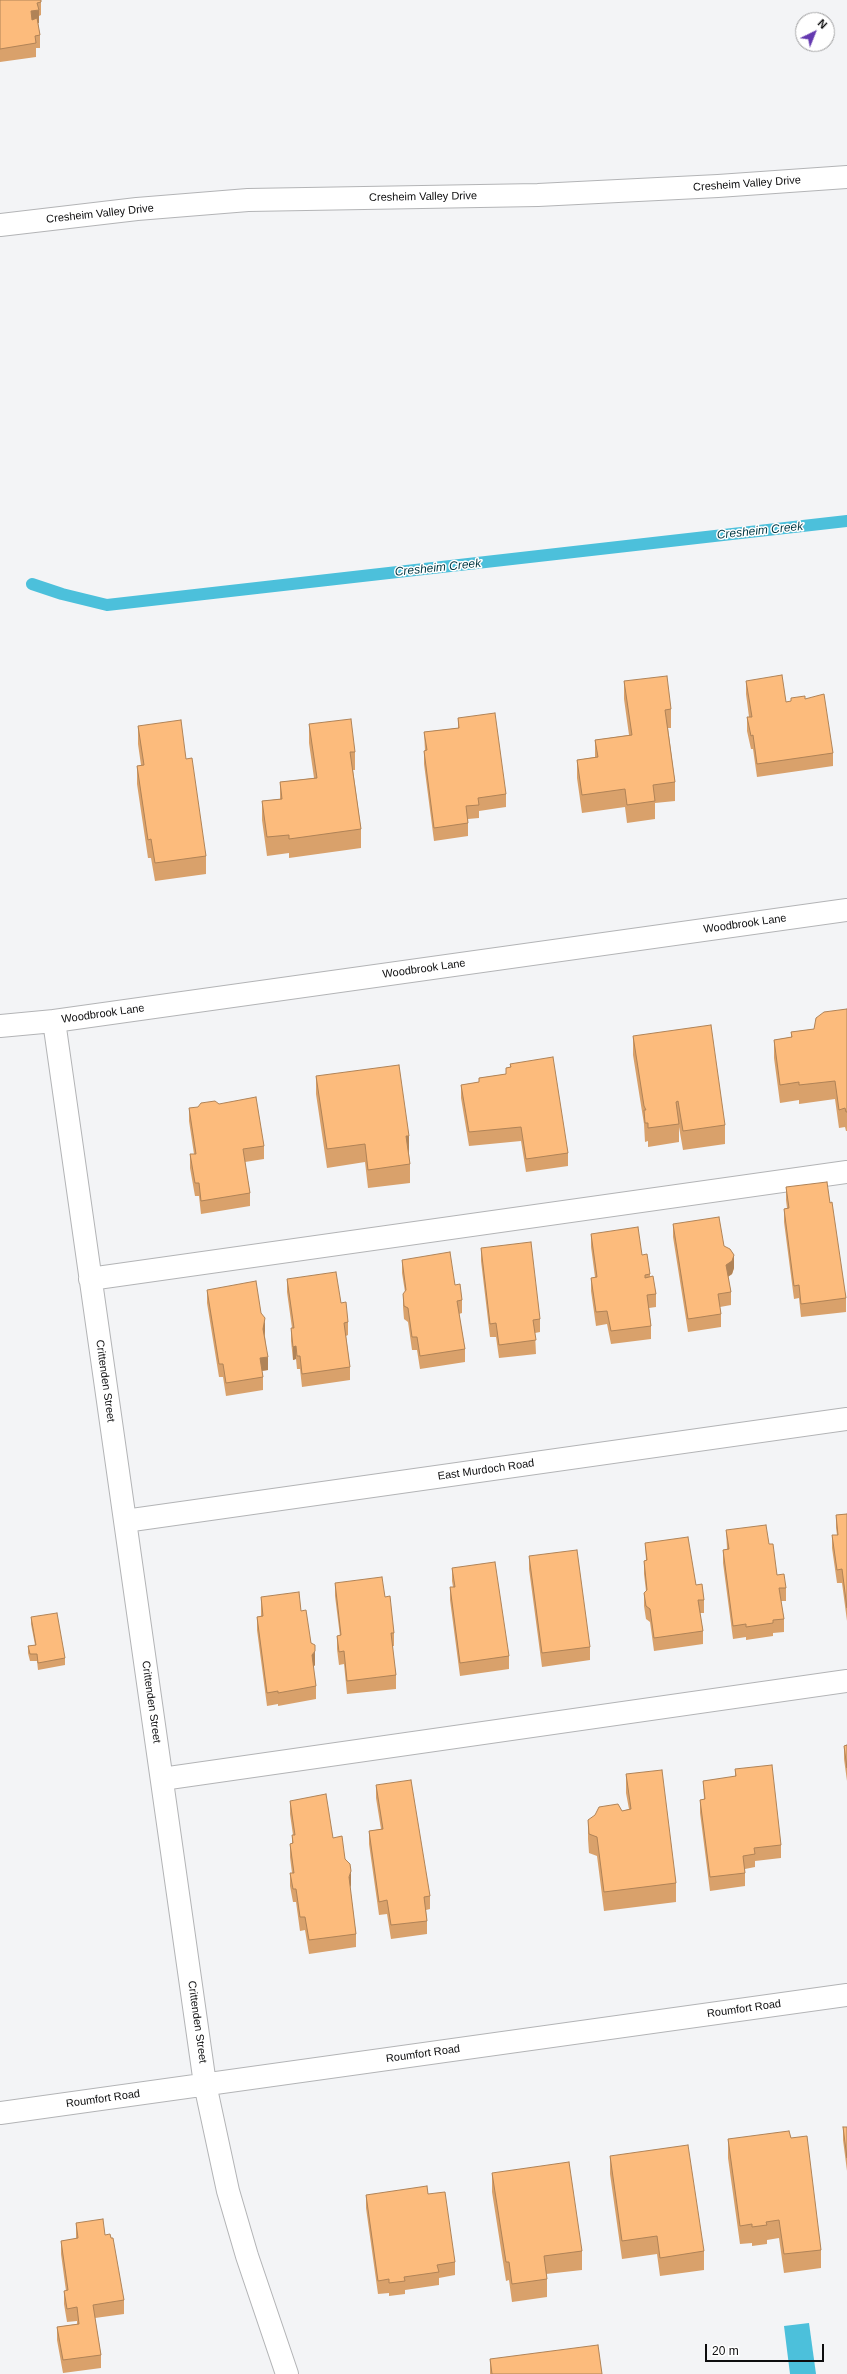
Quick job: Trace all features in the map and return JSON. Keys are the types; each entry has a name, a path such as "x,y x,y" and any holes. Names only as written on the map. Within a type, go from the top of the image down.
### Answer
{"street":[{"name":"Cresheim Valley Drive","path":"0,225 137,209 248,200 538,195 718,186 847,177"},
{"name":"Woodbrook Lane","path":"0,1026 54,1020 847,910"},
{"name":"Crittenden Street","path":"54,1020 206,2084 228,2191 244,2249 266,2317 287,2374"},
{"path":"90,1279 847,1172"},
{"name":"East Murdoch Road","path":"125,1521 847,1419"},
{"path":"162,1779 847,1681"},
{"name":"Roumfort Road","path":"0,2113 847,1995"}],"water":[{"path":"809,2323 816,2374 790,2374 784,2326"}],"building":[{"path":"0,0 41,0 41,2 37,3 39,10 31,11 32,20 37,18 40,35 35,36 36,43 0,49"},
{"path":"782,675 786,702 791,701 791,698 805,696 805,699 824,694 833,753 757,764 753,735 751,736 747,717 752,717 746,681"},
{"path":"667,676 671,709 665,710 675,782 653,785 655,801 627,805 625,789 582,795 577,760 598,757 595,740 632,735 624,681"},
{"path":"495,713 506,794 478,798 479,805 466,806 468,823 434,828 424,751 427,750 424,732 459,728 458,718"},
{"path":"351,719 355,752 350,752 361,829 289,839 289,835 267,837 262,801 282,799 280,782 317,778 309,724"},
{"path":"181,720 186,759 192,758 206,856 155,863 151,839 148,840 137,766 144,765 138,726"},
{"path":"847,1009 846,1112 845,1108 839,1110 835,1081 799,1085 799,1082 780,1085 774,1040 792,1037 791,1032 814,1029 816,1018 824,1012"},
{"path":"711,1025 725,1125 683,1131 678,1101 676,1102 679,1124 648,1128 648,1123 645,1123 644,1110 646,1110 644,1106 633,1036"},
{"path":"553,1057 568,1153 526,1159 521,1127 469,1132 461,1085 479,1082 479,1078 506,1074 506,1068 511,1067 510,1064"},
{"path":"399,1065 409,1136 406,1136 410,1164 368,1170 365,1144 327,1149 316,1076"},
{"path":"256,1097 264,1146 243,1149 250,1193 201,1201 199,1183 195,1183 190,1154 196,1154 189,1108 198,1107 201,1103 215,1101 219,1104"},
{"path":"827,1182 830,1203 832,1202 846,1298 801,1304 799,1285 794,1286 784,1209 789,1208 786,1187"},
{"path":"719,1217 724,1246 730,1249 734,1255 732,1261 726,1265 731,1292 718,1294 721,1314 688,1319 673,1224"},
{"path":"638,1227 642,1255 647,1254 650,1274 645,1275 645,1278 653,1276 656,1294 647,1295 651,1326 611,1331 607,1311 596,1312 591,1278 597,1277 591,1234"},
{"path":"531,1242 540,1319 533,1320 536,1340 499,1345 496,1323 490,1324 481,1248"},
{"path":"450,1252 455,1285 460,1284 462,1300 457,1301 465,1349 420,1356 417,1337 412,1337 408,1308 404,1306 403,1294 406,1290 402,1260"},
{"path":"336,1272 341,1303 346,1302 348,1322 344,1323 350,1367 302,1374 300,1356 297,1356 296,1346 293,1347 291,1328 294,1328 287,1279"},
{"path":"256,1281 261,1313 265,1318 263,1329 268,1357 260,1358 263,1377 226,1383 223,1364 219,1364 207,1290"},
{"path":"847,1514 847,1608 842,1569 837,1570 832,1535 838,1535 836,1515"},
{"path":"766,1525 769,1544 773,1544 777,1575 784,1574 786,1588 779,1588 784,1619 773,1620 773,1623 746,1627 746,1624 733,1626 723,1550 729,1549 726,1530"},
{"path":"688,1537 696,1585 702,1584 704,1600 698,1600 703,1631 654,1638 650,1609 646,1606 644,1593 647,1590 644,1561 647,1560 645,1543"},
{"path":"577,1550 590,1647 542,1653 529,1556"},
{"path":"495,1562 509,1656 460,1663 450,1587 455,1587 452,1568"},
{"path":"382,1577 385,1597 390,1596 394,1633 391,1633 396,1675 347,1681 344,1651 339,1652 337,1636 341,1635 335,1583"},
{"path":"299,1592 301,1611 306,1610 311,1643 315,1645 315,1651 312,1655 316,1686 278,1693 278,1691 267,1693 257,1617 263,1616 261,1597"},
{"path":"57,1613 65,1658 38,1663 37,1654 30,1654 28,1646 36,1645 31,1617"},
{"path":"847,1745 847,1768 844,1746"},
{"path":"772,1765 781,1845 754,1848 755,1854 743,1856 745,1873 710,1877 700,1800 705,1799 703,1781 736,1776 735,1769"},
{"path":"662,1770 676,1883 604,1892 597,1837 589,1834 588,1820 595,1815 599,1807 618,1804 622,1811 631,1809 626,1774"},
{"path":"411,1780 430,1896 424,1897 427,1921 391,1925 387,1900 379,1902 369,1831 383,1829 376,1785"},
{"path":"326,1794 333,1838 342,1836 345,1859 350,1864 351,1871 349,1877 356,1934 309,1940 305,1917 300,1917 296,1889 293,1889 290,1873 294,1873 290,1844 293,1843 292,1835 295,1835 290,1801"},
{"path":"843,2127 847,2127 847,2158"},
{"path":"789,2131 791,2138 807,2136 821,2250 784,2254 779,2220 766,2222 767,2225 752,2227 752,2224 740,2226 728,2139"},
{"path":"688,2145 704,2251 660,2258 657,2236 622,2241 610,2156"},
{"path":"569,2162 582,2251 544,2256 547,2279 512,2284 509,2262 506,2262 492,2173"},
{"path":"427,2186 428,2194 445,2192 455,2262 437,2265 439,2272 404,2277 405,2281 389,2283 389,2279 378,2281 366,2195"},
{"path":"103,2219 105,2235 110,2234 111,2238 113,2238 124,2300 93,2305 101,2355 63,2360 57,2327 79,2324 77,2307 67,2309 64,2291 68,2290 61,2241 78,2238 76,2223"},
{"path":"598,2345 602,2374 492,2374 490,2359"}],"waterway":[{"name":"Cresheim Creek","path":"32,584 62,594 107,605 847,521"}]}
